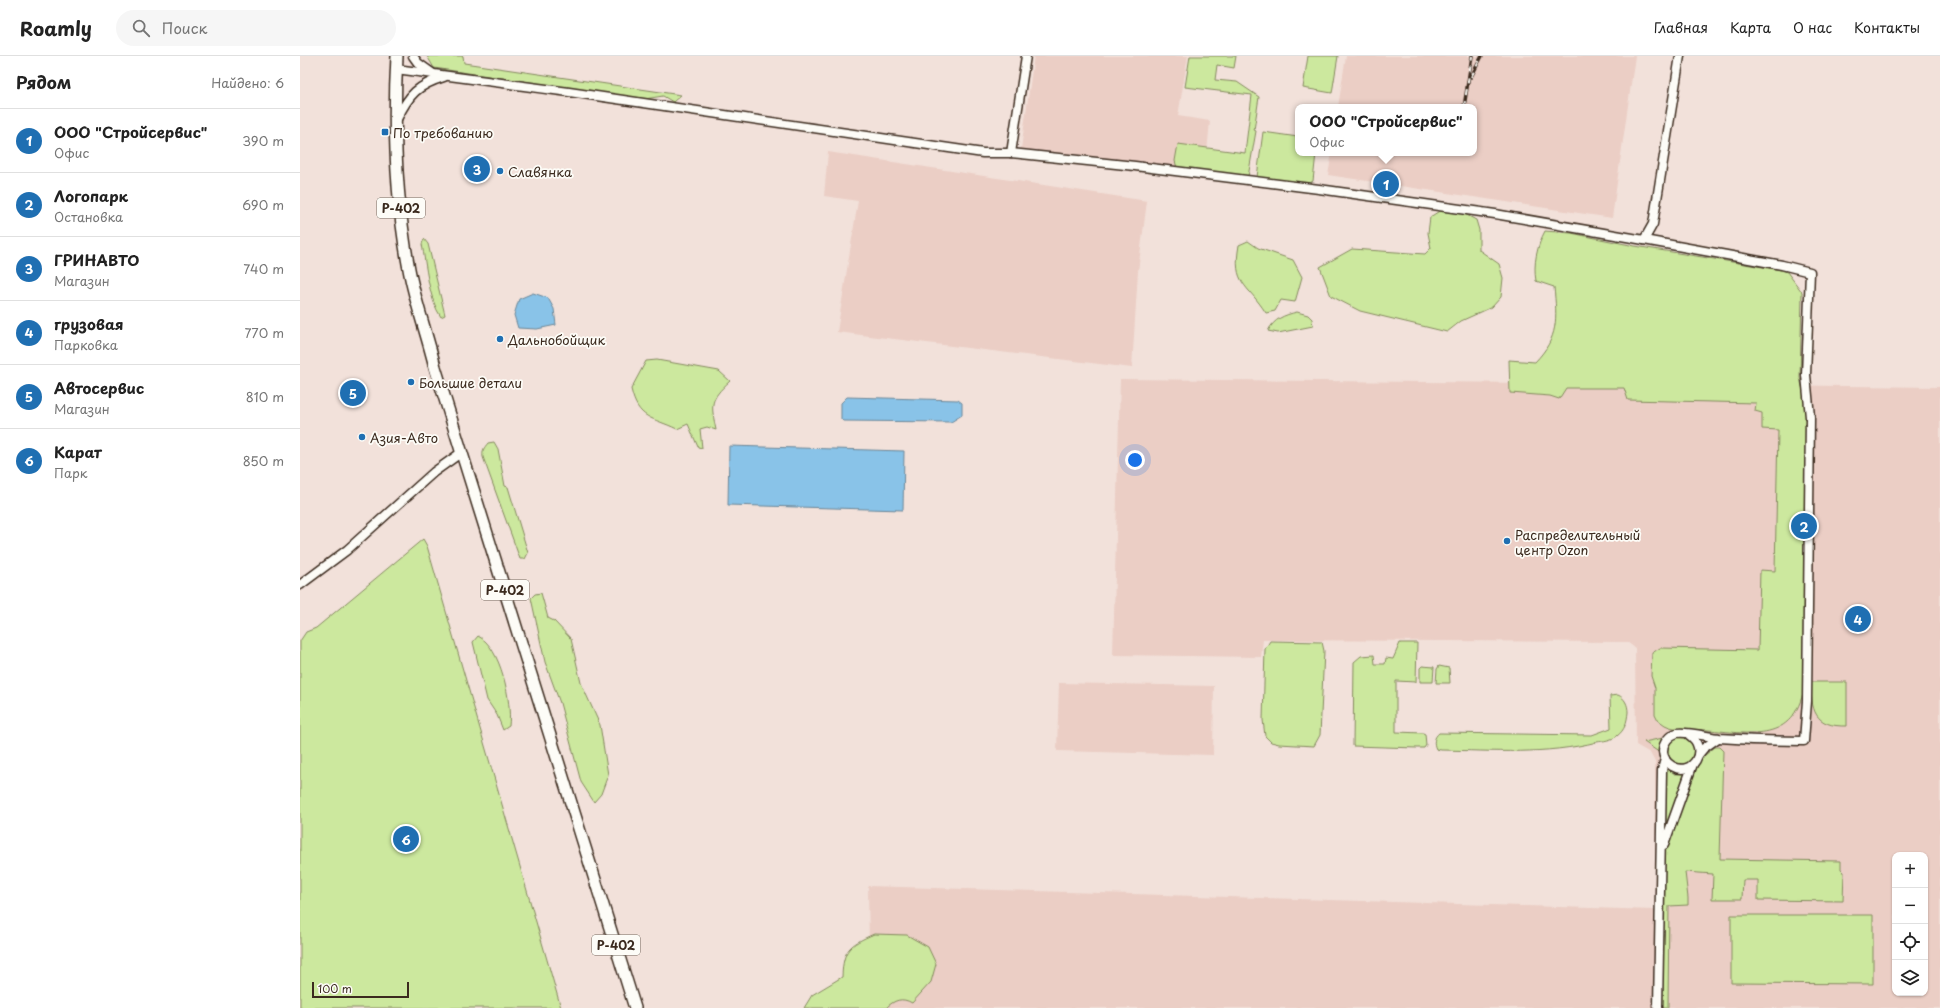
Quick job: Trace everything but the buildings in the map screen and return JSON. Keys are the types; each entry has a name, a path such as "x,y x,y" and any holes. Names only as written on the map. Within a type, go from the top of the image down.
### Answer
{"main road":[{"name":"Р-402","path":"397,56 396,119 400,199 409,270 435,367 635,1008"}],"street":[{"path":"413,56 424,68 435,74"},
{"path":"1011,153 1026,56"},
{"path":"1644,240 1653,224 1680,56"},
{"path":"396,69 850,132 983,153 1011,153 1135,166 1450,207 1644,240 1782,265 1810,272 1806,375 1810,417 1807,702 1804,741 1718,738 1677,733 1668,738 1663,748 1665,759 1662,770 1662,852 1658,1008"},
{"path":"396,119 407,100 418,88 425,83 447,76"},
{"path":"300,585 347,550 434,472 462,452"},
{"path":"1689,735 1697,743 1699,754"},
{"path":"1662,852 1693,764 1704,748 1718,738"},
{"path":"1665,759 1668,763 1677,768 1683,769 1693,764"}],"shaded area":[{"path":"1034,56 1188,56 1178,116 1210,121 1205,173 1021,149"},
{"path":"1346,56 1635,56 1612,218 1328,175 1331,156 1477,156 1477,104 1338,104"},
{"path":"828,152 1147,201 1138,271 1132,368 837,332 858,201 824,196"},
{"path":"1120,379 1940,387 1940,1008 870,1008 868,886 1655,910 1655,762 1650,753 1636,745 1635,648 1627,642 1263,640 1261,657 1113,655"},
{"path":"1059,683 1214,686 1213,755 1057,751"}],"green space":[{"path":"427,56 463,56 464,63 681,95 673,102 663,96 645,99 434,68"},
{"path":"1190,56 1236,56 1234,68 1217,65 1215,80 1237,82 1259,97 1254,130 1256,131 1248,177 1177,168 1175,161 1178,144 1245,153 1252,95 1185,87"},
{"path":"1308,56 1338,56 1332,93 1303,88"},
{"path":"1263,132 1295,137 1295,156 1316,156 1313,181 1307,185 1257,177"},
{"path":"1441,210 1463,213 1476,220 1479,230 1479,250 1499,264 1503,278 1501,297 1492,307 1461,321 1447,332 1360,311 1331,296 1320,267 1352,249 1425,254 1431,248 1428,233 1430,217"},
{"path":"1545,231 1571,233 1635,246 1781,270 1787,272 1802,292 1800,378 1806,403 1803,693 1797,709 1788,721 1778,728 1766,732 1738,733 1669,727 1658,720 1655,714 1655,688 1651,676 1652,653 1660,648 1758,650 1760,570 1775,571 1778,430 1762,429 1762,413 1755,411 1756,403 1628,400 1624,388 1566,388 1559,399 1550,396 1510,393 1509,360 1535,362 1549,344 1555,327 1556,309 1554,287 1536,281 1535,275 1536,255"},
{"path":"424,239 428,244 445,315 441,317 437,310 428,282 422,244"},
{"path":"1248,241 1258,248 1293,260 1302,277 1295,302 1281,300 1275,311 1266,313 1247,289 1239,276 1237,258 1239,245"},
{"path":"1297,312 1308,315 1312,319 1313,326 1278,333 1268,331 1273,323 1280,318"},
{"path":"657,360 719,371 730,381 718,393 713,403 713,414 716,430 707,427 700,429 702,448 698,447 688,424 677,429 647,416 638,407 631,389 646,361"},
{"path":"494,442 498,449 505,486 508,487 528,553 525,559 520,559 483,457 485,446 488,443"},
{"path":"423,539 427,546 561,1008 300,1008 300,641 306,632 316,628"},
{"path":"541,593 548,618 554,621 571,639 581,683 600,725 608,775 601,794 594,802 581,782 560,703 545,662 531,598 535,594"},
{"path":"478,636 486,642 493,651 499,663 507,690 509,703 509,726 503,730 497,715 487,700 473,642"},
{"path":"1270,641 1322,642 1324,651 1320,735 1314,746 1279,744 1271,742 1265,736 1263,720 1265,649"},
{"path":"1400,643 1417,643 1416,682 1396,681 1396,732 1423,733 1425,734 1426,745 1424,748 1353,746 1354,662 1361,656 1374,655 1375,664 1385,664 1386,658 1393,659"},
{"path":"1422,666 1434,667 1433,682 1420,682 1420,668"},
{"path":"1439,666 1449,668 1450,683 1436,683 1437,669"},
{"path":"1811,682 1847,682 1847,726 1836,726 1821,720 1817,715 1812,701"},
{"path":"1618,695 1623,698 1627,704 1627,719 1622,731 1617,736 1610,739 1578,746 1539,751 1441,750 1436,749 1435,747 1435,738 1439,733 1592,735 1611,728 1610,696"},
{"path":"1681,736 1691,740 1695,750 1691,760 1681,764 1671,760 1667,750 1671,740"},
{"path":"1663,738 1659,748 1660,753 1644,742"},
{"path":"1715,747 1719,747 1723,751 1720,859 1841,861 1841,869 1844,872 1843,901 1758,900 1758,880 1743,880 1742,899 1712,899 1713,874 1685,872 1688,905 1669,906 1668,1008 1662,1008 1664,852 1700,759"},
{"path":"1665,767 1675,774 1686,773 1664,833"},
{"path":"1731,915 1873,915 1873,984 1731,983"},
{"path":"874,934 907,935 928,947 936,964 931,982 912,1003 905,1000 898,1000 886,1008 804,1008 812,995 842,977 844,960 849,949 859,941"}],"water":[{"path":"533,293 548,298 554,309 556,325 537,329 518,328 514,315 519,299"},
{"path":"847,397 958,400 962,403 962,415 951,422 843,421 841,419 841,403"},
{"path":"729,446 904,451 903,510 728,505"}],"railway":[{"path":"1464,104 1472,56"},
{"path":"1471,77 1482,56"}],"place":[{"name":"По требованию","path":"385,132"},
{"name":"ГРИНАВТО","path":"477,169"},
{"name":"Славянка","path":"500,171"},
{"name":"ООО \"Стройсервис\"","path":"1386,184"},
{"name":"Дальнобойщик","path":"500,339"},
{"name":"Большие детали","path":"411,382"},
{"name":"Автосервис","path":"353,393"},
{"name":"Азия-Авто","path":"362,437"},
{"name":"Логопарк","path":"1804,526"},
{"name":"Распределительный центр Ozon","path":"1507,541"},
{"name":"грузовая","path":"1858,619"},
{"name":"Карат","path":"406,839"}]}
